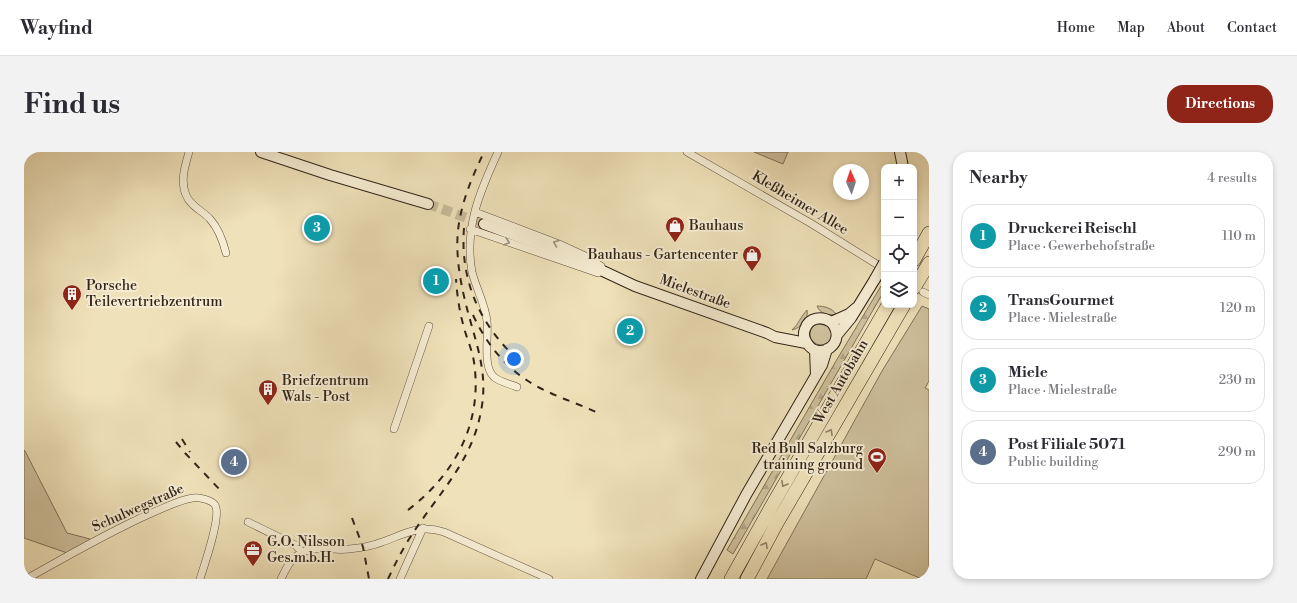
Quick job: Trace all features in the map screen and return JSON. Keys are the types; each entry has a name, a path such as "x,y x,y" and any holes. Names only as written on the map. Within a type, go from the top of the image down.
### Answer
{"highway":[{"path":"917,255 929,233"},
{"path":"922,292 929,263"},
{"name":"West Autobahn","path":"731,579 886,308"},
{"name":"West Autobahn","path":"746,579 902,308"}],"street":[{"path":"189,152 183,183 186,195 191,203 210,219 217,228 226,253"},
{"path":"261,152 330,175 428,204"},
{"path":"498,152 482,187 470,230 470,254 472,271 487,319 488,326 486,347 489,369 495,378 517,386"},
{"name":"Kleßheimer Allee","path":"687,152 881,264"},
{"path":"900,152 902,164"},
{"name":"Mielestraße","path":"475,212 585,256 614,276"},
{"name":"Mielestraße","path":"484,224 572,258 635,286 775,337 806,342"},
{"name":"Mielestraße","path":"470,230 597,273 614,276"},
{"path":"837,335 831,322 824,318 815,319 808,323 804,330 804,339 815,350 819,351 827,349 834,344 837,335 852,318 856,308 875,280 881,264"},
{"path":"831,322 849,314 856,308"},
{"path":"394,429 429,326"},
{"name":"Mielestraße","path":"767,333 783,334 804,330"},
{"path":"701,579 746,495 822,365 827,349"},
{"path":"815,350 816,375"},
{"name":"Schulwegstraße","path":"26,579 112,531 162,508 194,497 214,504 217,508 218,515 200,579"},
{"path":"248,522 295,545 302,552"},
{"path":"400,579 423,528"},
{"path":"281,579 294,558 302,552 315,549 346,549 363,547 423,528 435,529 444,532 549,579"}],"green space":[{"path":"754,152 788,152 783,164"},
{"path":"881,286 881,296 733,554 727,550"},
{"path":"817,306 828,308 836,314 825,314 818,309"},
{"name":"Red Bull Salzburg training ground","path":"922,306 929,309 929,381 925,388 929,390 929,579 922,579 875,559 866,579 767,579 882,371"},
{"path":"807,310 807,317 804,323 792,330 796,326"},
{"path":"821,323 829,326 832,334 829,342 821,345 813,342 810,334 813,326"},
{"path":"24,450 67,533 90,539 73,555 24,538"}],"tunnel":[{"path":"428,204 484,224"}],"railway":[{"path":"388,579 411,536 462,462 477,429 483,398 483,374 479,351 463,293 457,246 459,223 463,205 472,178 484,152"},
{"path":"464,228 465,265 469,283 475,299 482,315 492,330 516,358"},
{"path":"408,510 425,496 452,463 462,445 474,406 476,384 474,362 460,313 456,279"},
{"path":"473,315 489,343 503,360 519,375 544,390 596,412"},
{"path":"182,439 190,452"},
{"path":"176,442 222,492"},
{"path":"352,518 363,547 369,579"}],"place":[{"name":"Miele","path":"317,228"},
{"name":"Bauhaus","path":"675,243"},
{"name":"Bauhaus - Gartencenter","path":"752,272"},
{"name":"Druckerei Reischl","path":"436,281"},
{"name":"Porsche Teilevertriebzentrum","path":"72,311"},
{"name":"TransGourmet","path":"630,331"},
{"name":"Briefzentrum Wals - Post","path":"268,406"},
{"name":"Post Filiale 5071","path":"234,462"},
{"name":"Red Bull Salzburg training ground","path":"877,474"},
{"name":"G.O. Nilsson Ges.m.b.H.","path":"253,567"}]}
